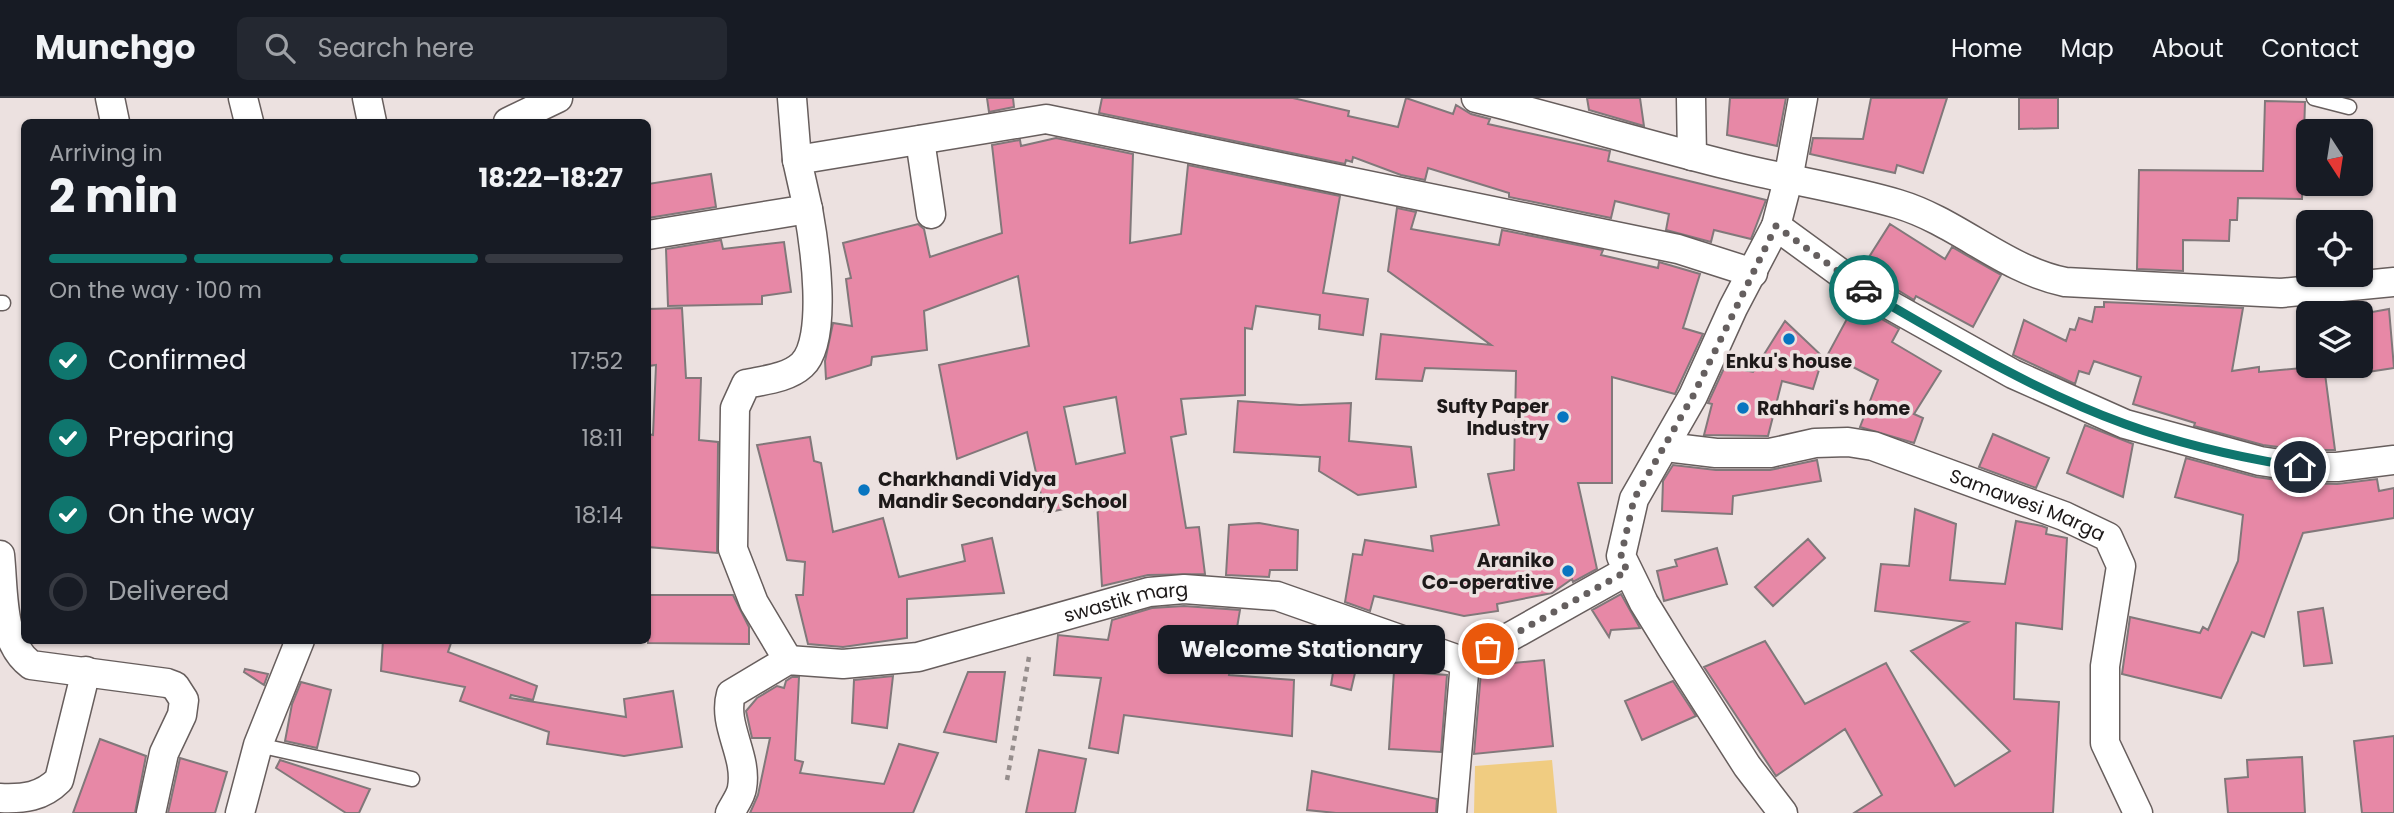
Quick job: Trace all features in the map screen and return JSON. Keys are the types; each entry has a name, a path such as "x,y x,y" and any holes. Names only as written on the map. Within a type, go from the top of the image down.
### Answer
{"street":[{"path":"110,98 114,119"},
{"path":"243,98 248,119"},
{"path":"367,98 371,119"},
{"path":"514,119 558,98"},
{"path":"730,813 742,789 742,767 727,708 731,694 788,660 754,603 733,549 735,408 746,384 786,375 804,363 814,338 818,269 797,160 792,98"},
{"path":"1476,98 1514,103 1692,156 1898,205 1934,219 2002,259 2040,276 2065,282 2281,293 2394,282"},
{"path":"1691,98 1692,156"},
{"path":"1783,813 1748,766 1627,571 1621,556 1634,499 1666,447 1776,226 1788,180 1803,98"},
{"path":"797,160 1046,119 1678,249 1753,273"},
{"path":"920,140 931,214"},
{"path":"651,235 808,209"},
{"path":"1776,226 1877,298 2013,374 2125,424 2260,461 2300,467 2337,467 2394,460"},
{"name":"Samawesi Marga","path":"1666,447 1730,453 1770,453 1815,443 1848,442 1872,446 2064,516 2108,537 2121,566 2105,666 2105,743 2138,813"},
{"path":"0,555 9,642 18,656 31,665 167,683 175,686 184,700 182,715 164,754 151,813"},
{"path":"1452,813 1465,662 1627,571"},
{"name":"swastik marg","path":"788,660 843,664 918,657 1149,592 1184,589 1228,590 1278,596 1465,662"},
{"path":"240,813 258,745 298,644"},
{"path":"0,798 34,797 59,780 86,671"}],"lane":[{"path":"2314,98 2349,107"},
{"path":"258,745 412,779"}],"path":[{"path":"1007,780 1035,622"}],"shaded area":[{"path":"1552,760 1557,813 1474,813 1475,766"}],"building":[{"path":"987,98 1013,98 1014,107 989,112"},
{"path":"1102,98 1293,98 1349,111 1348,116 1398,127 1406,98 1453,114 1456,105 1471,114 1490,119 1488,124 1610,151 1608,161 1766,200 1751,239 1714,230 1711,242 1666,230 1669,214 1615,201 1611,218 1509,197 1509,193 1428,168 1425,180 1401,175 1353,157 1352,162 1346,160 1345,164 1099,113"},
{"path":"1587,98 1640,98 1644,126 1589,110"},
{"path":"1730,98 1786,98 1777,146 1727,135"},
{"path":"1871,98 1947,98 1923,173 1897,165 1895,173 1810,154 1813,138 1863,139"},
{"path":"2019,98 2058,98 2058,128 2019,129"},
{"path":"2265,101 2305,102 2304,119 2296,119 2296,196 2302,196 2302,199 2238,198 2237,220 2230,220 2229,241 2183,240 2183,271 2137,269 2139,170 2263,171"},
{"path":"1056,138 1133,154 1130,243 1181,234 1188,165 1340,196 1323,293 1368,299 1363,335 1319,329 1320,315 1256,306 1252,329 1245,328 1245,395 1181,399 1186,434 1171,437 1186,528 1199,527 1205,574 1148,575 1102,586 1097,502 1045,513 1027,432 957,459 939,365 1029,346 1018,276 924,311 927,350 872,357 871,365 826,379 825,361 833,323 852,326 846,279 851,278 843,243 918,224 924,229 930,257 1002,233 992,145 1020,140 1021,146","holes":["1116,397 1125,453 1076,464 1064,407"]},
{"path":"711,174 716,207 651,218 651,184"},
{"path":"1397,208 1416,212 1411,229 1499,245 1502,230 1603,250 1601,255 1658,268 1659,262 1700,274 1683,328 1703,334 1675,394 1612,377 1612,483 1578,483 1597,569 1573,582 1572,579 1552,593 1497,604 1498,611 1464,616 1374,596 1370,611 1345,602 1353,554 1362,555 1365,540 1433,551 1431,536 1499,525 1488,474 1514,470 1516,371 1425,368 1422,381 1376,379 1381,334 1491,345 1388,271"},
{"path":"1890,224 1945,259 1952,247 2001,275 1973,327 1916,296 1914,300 1862,268"},
{"path":"721,240 723,249 784,242 791,292 762,296 762,304 668,306 666,249"},
{"path":"2104,302 2243,308 2232,371 2259,367 2259,372 2296,369 2296,378 2326,378 2335,450 2301,450 2263,445 2194,426 2195,423 2133,404 2141,377 2094,361 2089,374 2079,371 2075,384 2013,355 2024,320 2066,341 2070,329 2075,330 2079,318 2092,322 2095,307 2104,307"},
{"path":"1855,304 1899,329 1892,342 1941,371 1914,414 1923,418 1914,443 1860,427 1878,380 1828,354"},
{"path":"682,308 686,378 701,378 699,440 718,442 717,553 651,547 651,435 656,365 651,366 651,309"},
{"path":"2389,309 2394,368 2373,371 2373,312"},
{"path":"1785,321 1823,357 1813,389 1782,381 1768,436 1704,435 1712,404 1708,403 1725,366 1753,372"},
{"path":"1238,401 1300,405 1351,403 1349,441 1411,447 1416,487 1358,495 1319,471 1320,457 1234,452"},
{"path":"2085,425 2133,444 2123,497 2067,473"},
{"path":"1993,434 2049,458 2036,488 1979,467"},
{"path":"810,437 814,461 821,463 833,532 883,518 899,577 965,561 962,545 992,538 1004,593 907,599 907,638 843,647 808,644 796,595 803,595 805,562 787,560 757,445"},
{"path":"2186,458 2256,477 2298,483 2337,484 2377,479 2379,491 2394,488 2394,518 2303,533 2264,637 2252,632 2221,698 2122,674 2130,617 2200,633 2203,627 2208,630 2238,561 2243,515 2175,497"},
{"path":"1817,460 1821,481 1733,496 1732,514 1662,511 1663,481 1673,465 1716,470 1770,470"},
{"path":"1915,509 1956,524 1950,580 2005,584 2016,521 2042,526 2047,528 2046,534 2067,538 2062,629 2016,623 2014,699 2059,702 2053,813 1854,813 1882,795 1845,729 1776,776 1704,667 1765,641 1805,704 1886,663 1955,786 2010,751 1911,651 1968,622 1875,611 1881,564 1909,566"},
{"path":"1259,523 1298,530 1297,570 1270,570 1269,577 1226,575 1229,525"},
{"path":"1808,539 1825,558 1773,606 1755,587"},
{"path":"1717,548 1727,584 1664,601 1657,571 1677,566 1675,560"},
{"path":"1621,594 1640,628 1611,630 1609,637 1592,610"},
{"path":"651,595 733,595 749,627 749,644 651,643"},
{"path":"1184,606 1240,610 1229,675 1294,680 1292,736 1124,715 1118,753 1089,748 1101,678 1054,675 1058,635 1108,640 1112,620 1152,608"},
{"path":"2323,608 2332,663 2304,666 2298,612"},
{"path":"1339,635 1362,643 1351,690 1331,685"},
{"path":"383,644 451,644 448,652 537,686 533,700 511,695 510,698 626,717 624,699 673,691 682,747 624,756 547,744 549,732 460,701 465,687 381,671"},
{"path":"1544,660 1553,746 1474,754 1481,672 1493,665"},
{"path":"245,669 268,674 264,685 244,672"},
{"path":"1394,671 1447,675 1441,752 1389,749"},
{"path":"968,672 1005,672 996,742 944,732"},
{"path":"893,676 887,728 852,723 854,680"},
{"path":"799,677 795,760 803,762 800,773 884,784 899,744 938,753 913,813 750,813 758,795 770,738 752,738 746,711 757,698 777,686 784,688 786,681"},
{"path":"1673,681 1696,716 1642,740 1625,701"},
{"path":"301,682 331,690 317,748 285,741 292,704"},
{"path":"2394,736 2394,813 2362,813 2354,741"},
{"path":"100,739 146,756 135,813 73,813"},
{"path":"1039,750 1086,759 1075,813 1026,813"},
{"path":"2302,757 2305,813 2228,813 2225,779 2248,777 2247,760"},
{"path":"180,758 227,772 215,813 168,813"},
{"path":"280,760 370,789 359,813 346,813 276,768"},
{"path":"1312,771 1437,799 1436,813 1336,813 1307,810"}],"way so far":[{"path":"1488,649 1627,571 1621,556 1634,499 1693,396 1733,309 1776,226 1864,290"}],"place":[{"name":"Enku's house","path":"1789,339"},
{"name":"Rahhari's home","path":"1743,408"},
{"name":"Sufty Paper Industry","path":"1563,417"},
{"name":"Charkhandi Vidya Mandir Secondary School","path":"864,490"},
{"name":"Araniko Co-operative","path":"1568,571"},
{"name":"Welcome Stationary","path":"1488,649"}],"route":[{"path":"1864,290 2013,374 2125,424 2260,461 2300,467"}]}
